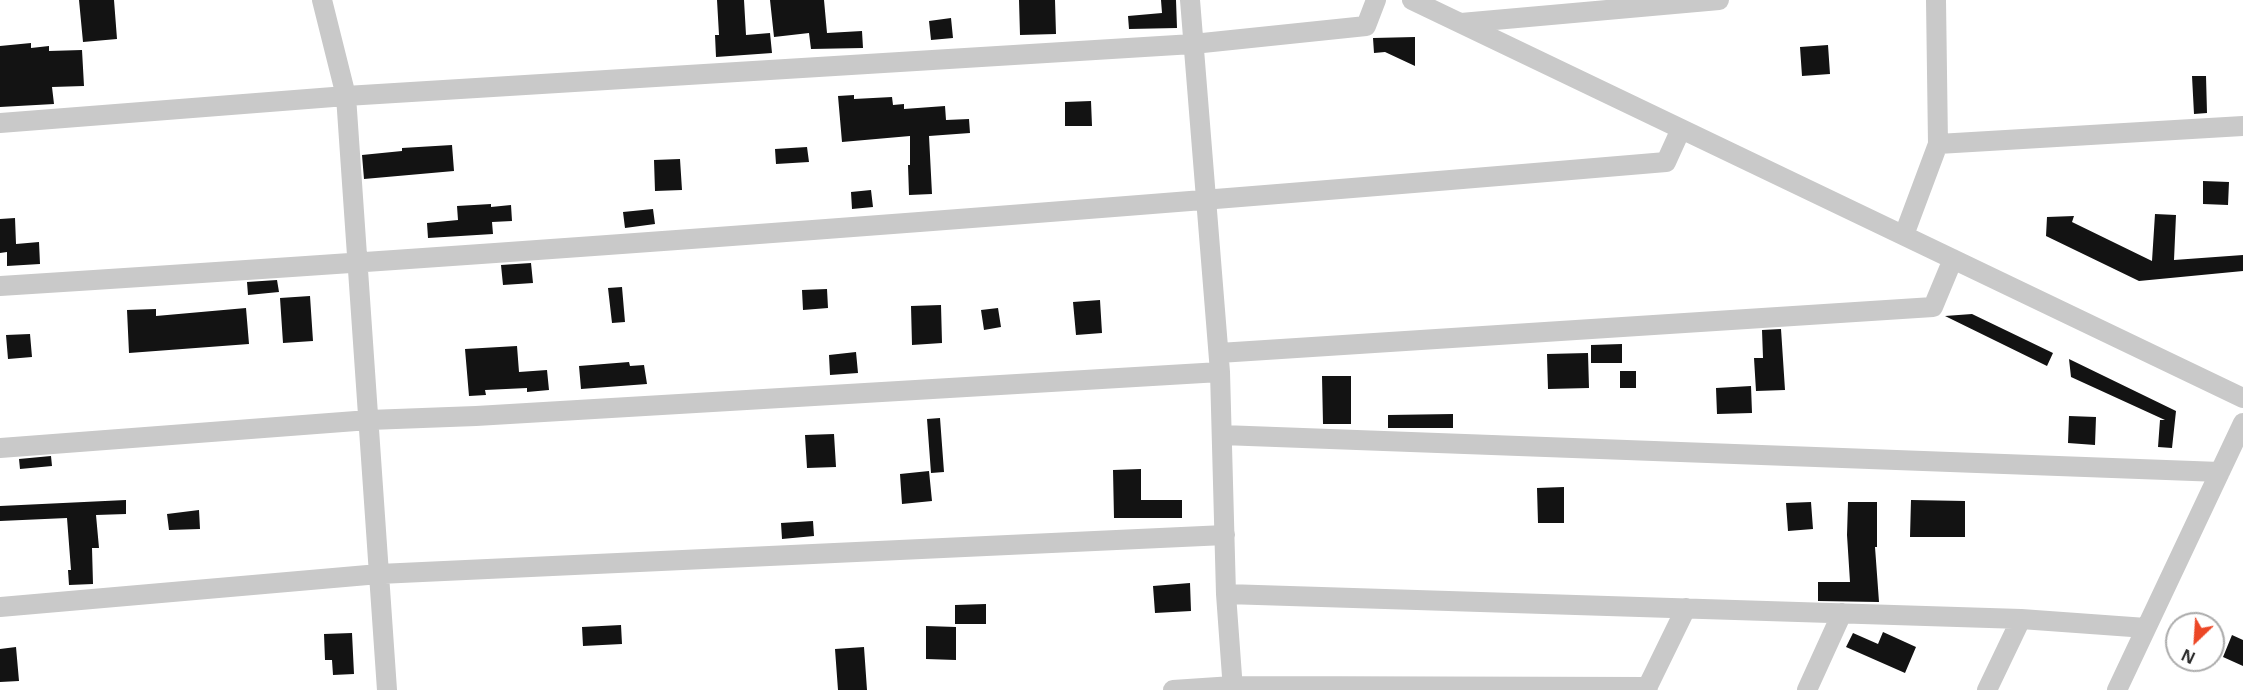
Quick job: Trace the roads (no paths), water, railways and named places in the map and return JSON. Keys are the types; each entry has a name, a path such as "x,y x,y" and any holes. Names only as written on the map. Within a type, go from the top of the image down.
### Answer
{"street":[{"path":"322,0 346,96 387,690"},
{"path":"1190,0 1220,363 1226,594 1233,688"},
{"path":"0,123 346,96 1194,44 1366,27 1376,0"},
{"path":"1412,0 2243,398"},
{"path":"1461,23 1719,0"},
{"path":"1904,236 1938,144 1936,0"},
{"path":"1938,144 2243,126"},
{"path":"0,286 358,264 1206,201 1666,162 1681,129"},
{"path":"0,448 369,420 488,415 1220,363 1933,307 1953,259"},
{"path":"2117,690 2243,423"},
{"path":"1222,435 2220,472"},
{"path":"0,607 379,574 1225,535"},
{"path":"1226,594 2021,619 2146,628"},
{"path":"1173,690 1647,688 1686,608"},
{"path":"1807,690 1842,613"},
{"path":"1987,690 2021,619"}]}
